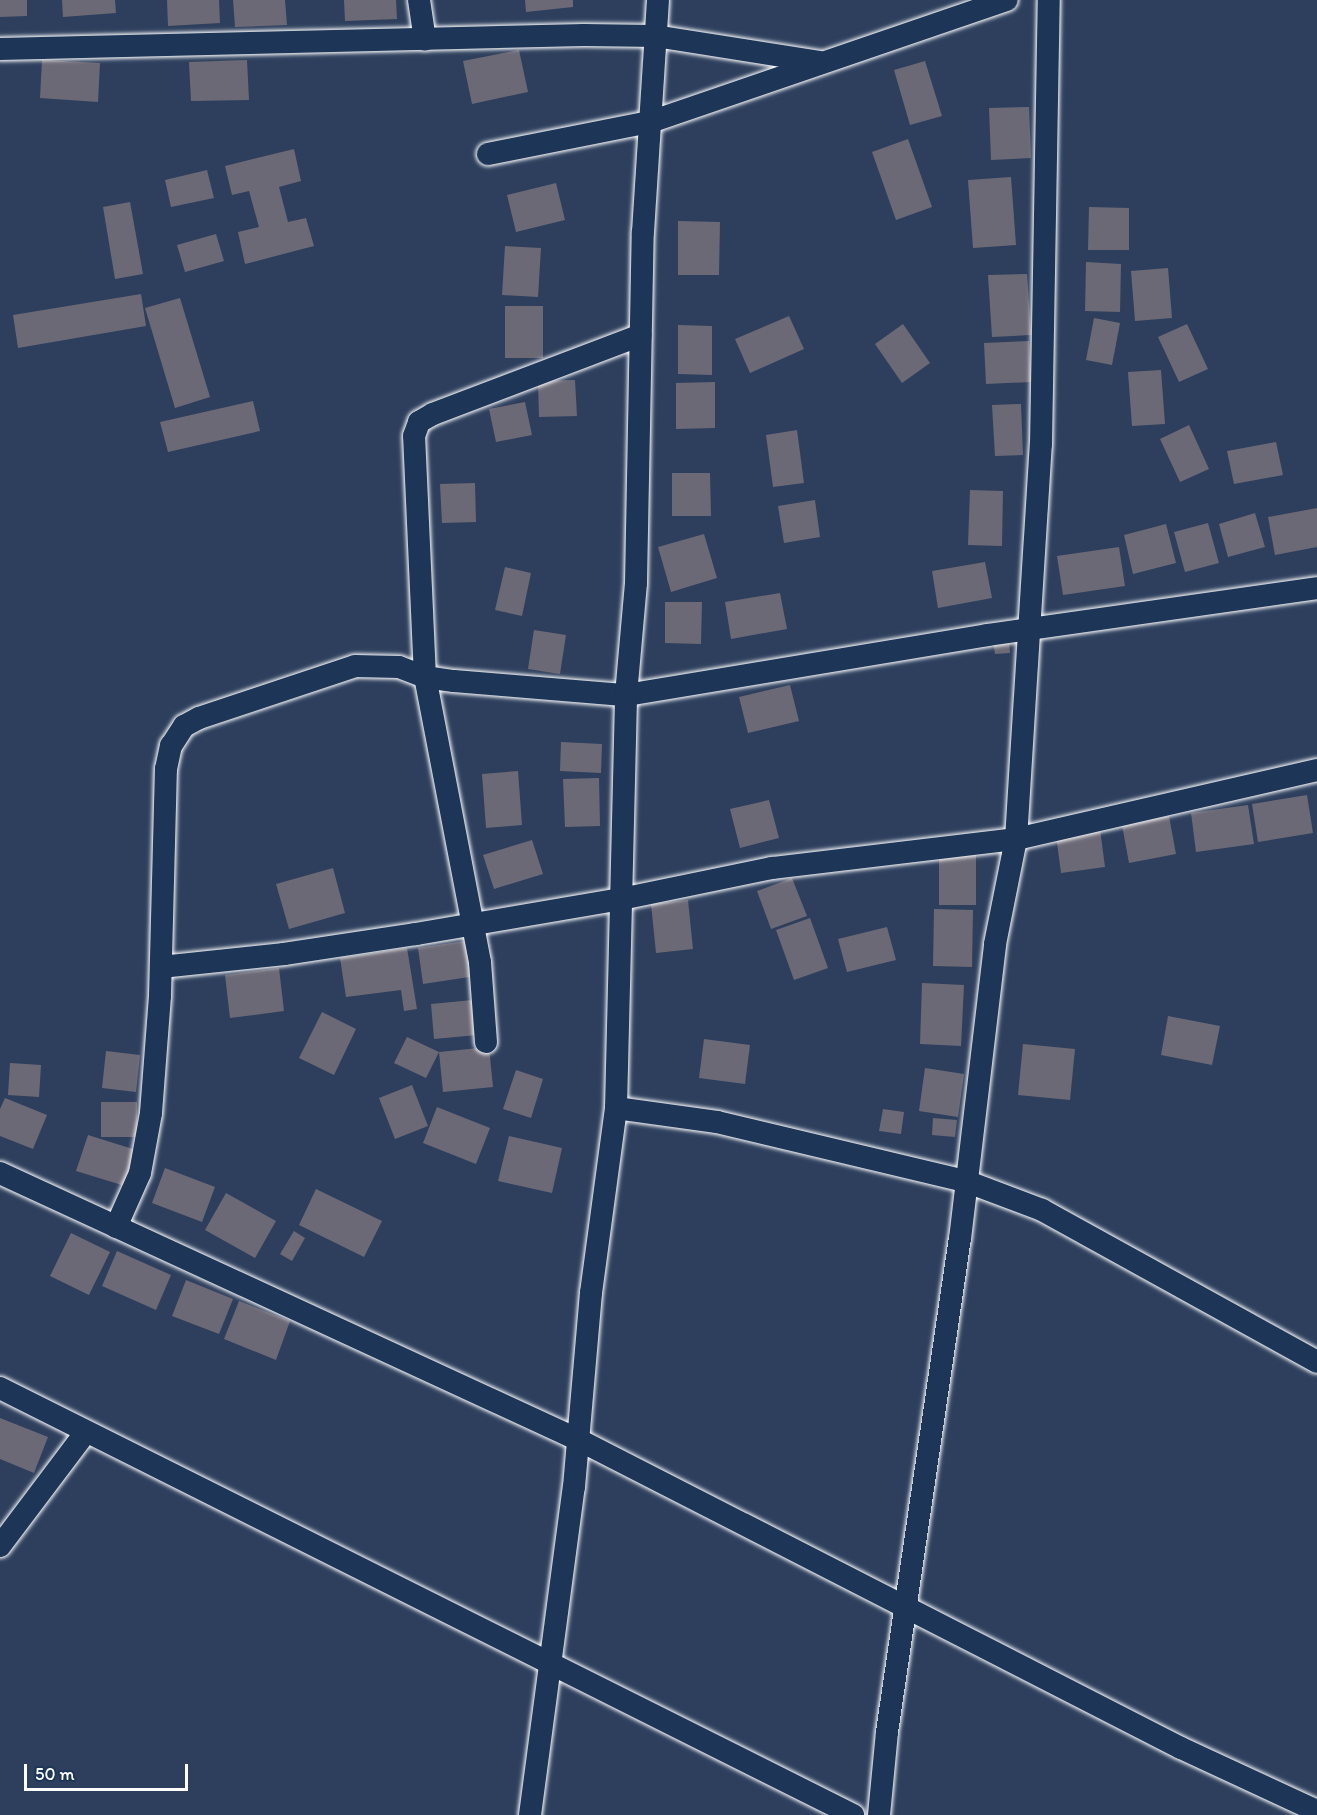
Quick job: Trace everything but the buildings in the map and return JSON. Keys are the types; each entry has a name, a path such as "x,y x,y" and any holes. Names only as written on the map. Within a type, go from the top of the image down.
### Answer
{"street":[{"path":"419,0 425,40"},
{"path":"530,1815 579,1440 591,1293 616,1108 626,695 636,583 650,122 658,0"},
{"path":"488,154 650,122 819,62 1007,0"},
{"path":"879,1815 905,1609 968,1182 995,944 1016,839 1041,444 1049,0"},
{"path":"0,49 655,36 819,62"},
{"path":"486,1042 472,923 425,677 414,455 419,422 642,335"},
{"path":"116,1227 140,1173 147,1133 161,967 166,769 171,746 184,726 355,666 399,667 425,677 626,695 1029,630 1317,588"},
{"path":"161,967 284,954 621,899 772,868 1016,839 1317,770"},
{"path":"616,1108 717,1122 968,1182 1042,1210 1317,1362"},
{"path":"0,1173 579,1440 905,1609 1181,1748 1317,1811"},
{"path":"0,1388 85,1433 550,1665 674,1723 853,1815"},
{"path":"0,1546 85,1433"}]}
